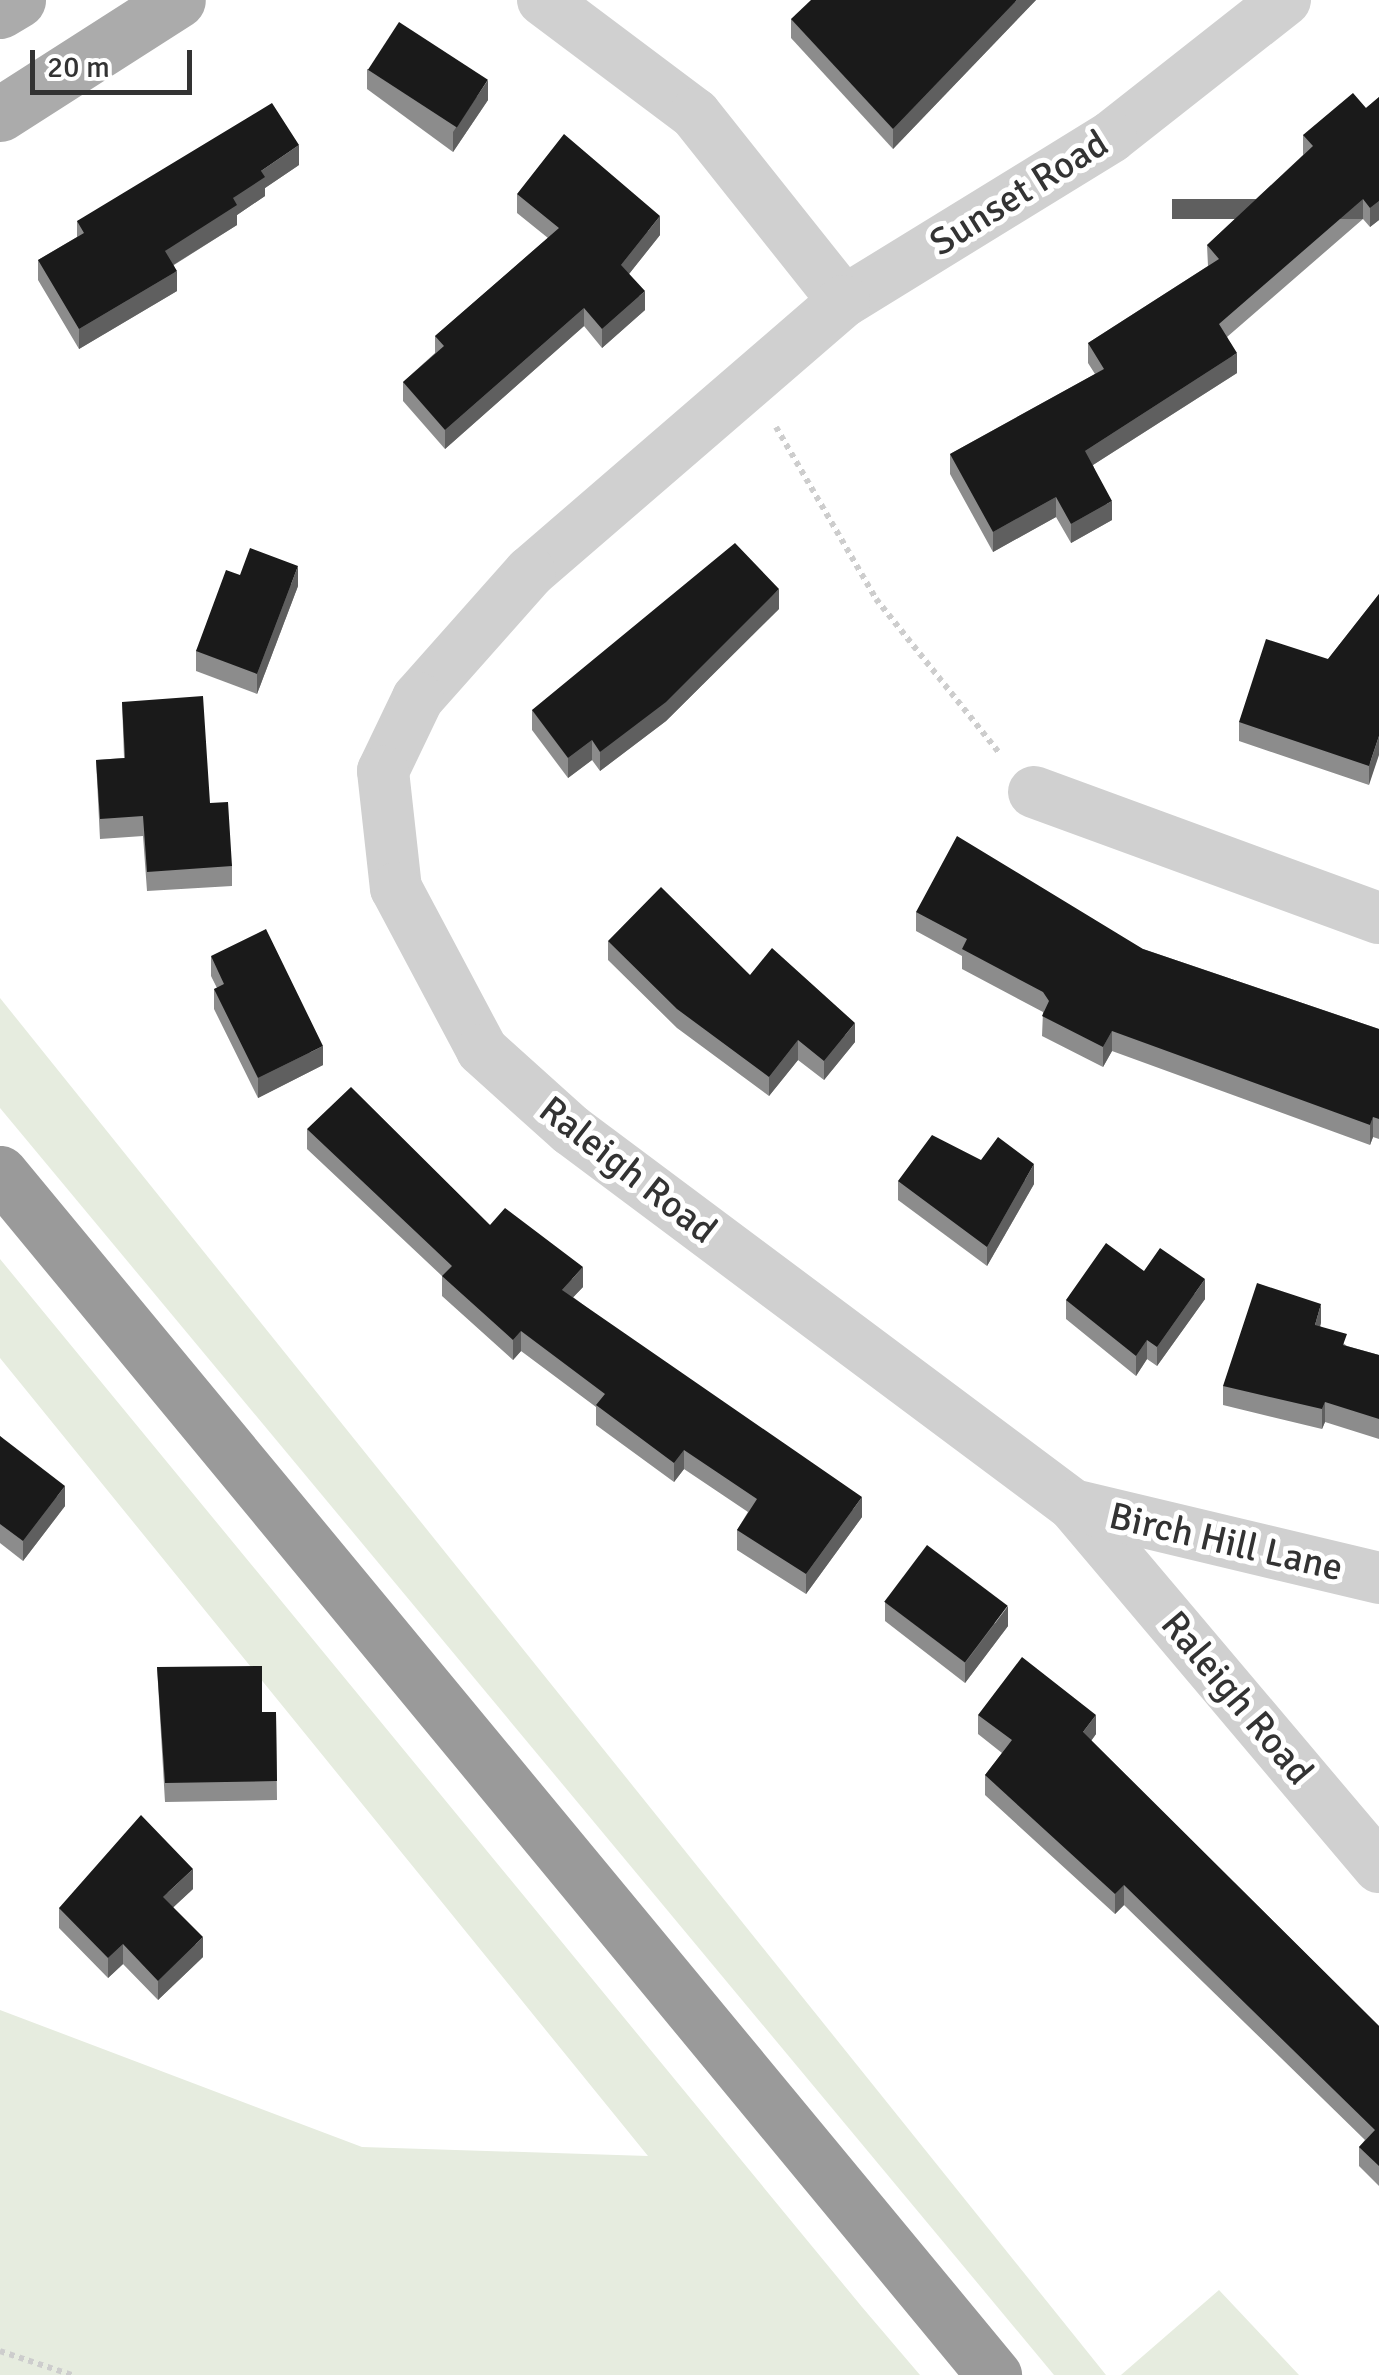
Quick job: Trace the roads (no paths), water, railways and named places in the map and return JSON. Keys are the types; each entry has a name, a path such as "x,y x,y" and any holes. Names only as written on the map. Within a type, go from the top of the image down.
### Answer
{"highway":[{"path":"0,1173 994,2375"}],"main road":[{"path":"0,11 18,0"},
{"path":"0,114 178,0"}],"street":[{"path":"543,0 694,114 844,302"},
{"name":"Sunset Road","path":"751,383 844,302 1111,137 1285,0"},
{"name":"Raleigh Road","path":"751,383 530,572 418,698 384,771 396,888 482,1050 571,1130 1073,1505 1379,1867"},
{"path":"1034,792 1379,918"},
{"name":"Birch Hill Lane","path":"1073,1505 1379,1578"}]}
